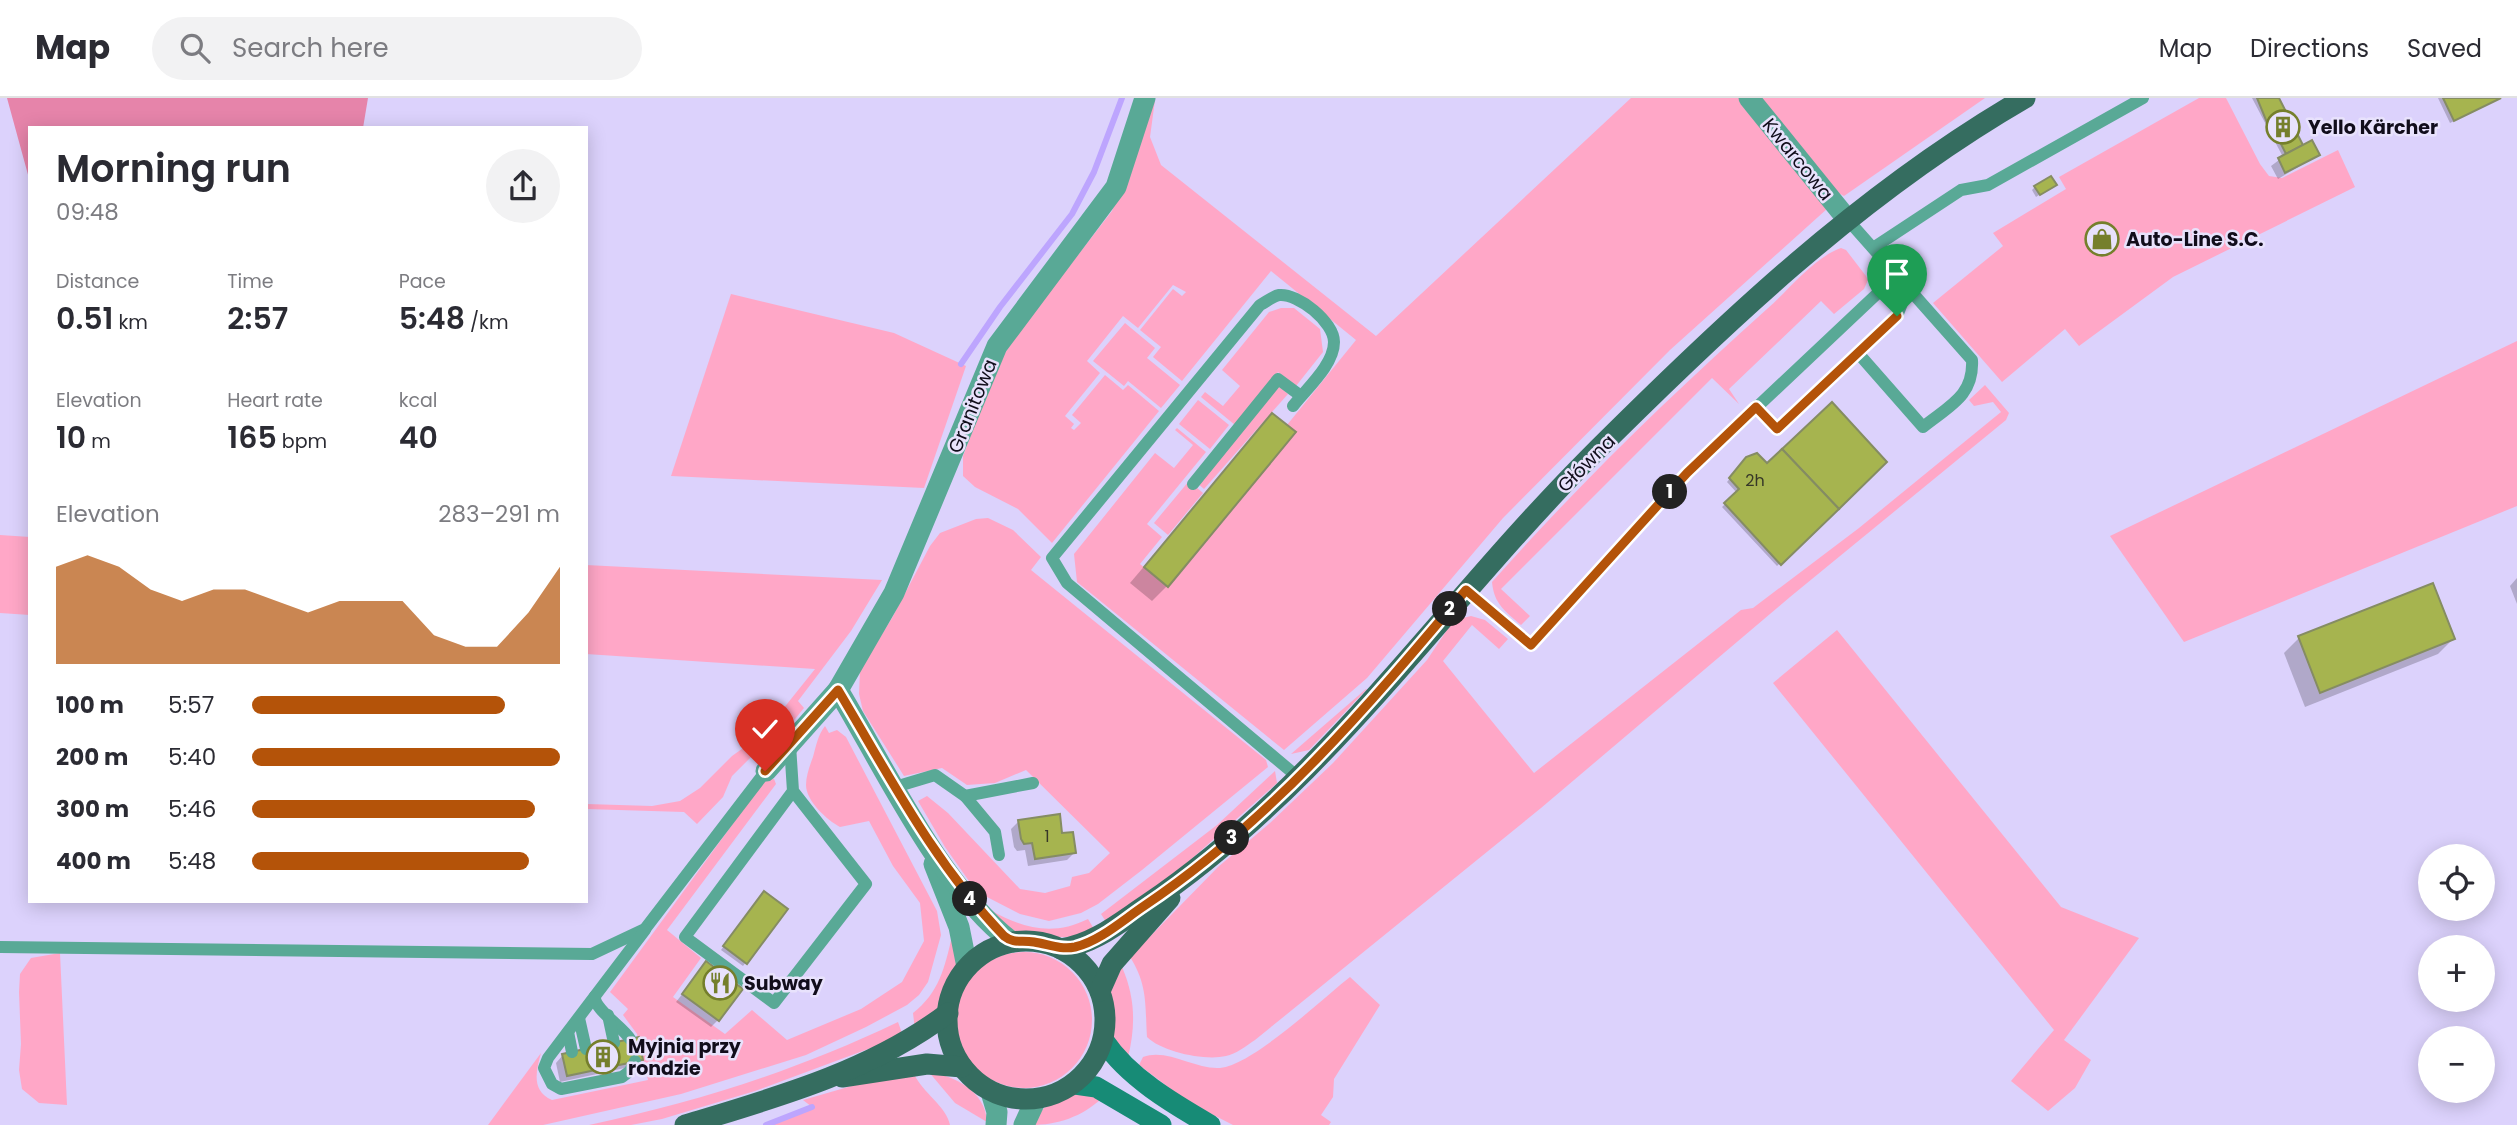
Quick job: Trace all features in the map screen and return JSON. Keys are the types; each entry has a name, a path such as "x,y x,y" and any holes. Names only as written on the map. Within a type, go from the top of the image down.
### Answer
{"main road":[{"name":"Główna","path":"1100,991 1112,964 1189,876 1299,778 1367,708 1466,590 1588,460 1740,314 1847,219 1911,170 2025,98"},
{"name":"Główna","path":"1061,948 1092,941 1189,876"},
{"path":"1012,942 1037,942 1061,948 1085,966 1100,991 1106,1018 1104,1041 1096,1058 1075,1084 1058,1093 1036,1099 1015,1099 991,1092 962,1067 950,1041 948,1013 951,996 967,967 982,955 1012,942"},
{"path":"830,1079 928,1029 948,1013"},
{"path":"1104,1041 1114,1056 1163,1096 1210,1125"},
{"path":"685,1125 830,1079 928,1064 962,1067"},
{"path":"1075,1084 1096,1087 1161,1125"}],"street":[{"name":"Granitowa","path":"765,771 838,690 894,593 997,346 1116,187 1144,98"},
{"name":"Kwarcowa","path":"1749,98 1847,219"},
{"path":"838,690 924,839 959,927 967,967"},
{"path":"924,839 983,914 1012,942"},
{"path":"991,1092 997,1112 996,1125"},
{"path":"1024,1125 1036,1099"}],"lane":[{"path":"1872,248 1961,190 1988,185 2143,98"},
{"path":"1847,219 1972,360 1973,379 1964,394 1923,427 1858,353"},
{"path":"1466,590 1531,645 1687,473 1896,275"},
{"path":"1756,407 1777,429 1897,316 1908,288"},
{"path":"1193,484 1278,379 1297,401 1332,357 1335,340 1328,324 1293,296 1277,295 1260,305 1052,558 1067,583 1299,778"},
{"path":"789,742 793,791 866,884 774,1003 685,937 793,791"},
{"name":"Granitowa","path":"0,947 592,954 645,929 765,771"},
{"path":"895,787 935,775 965,796 995,832 999,855"},
{"path":"965,796 1032,783"},
{"path":"635,1061 630,1071 577,1080 561,1089 552,1084 544,1068 645,929"},
{"path":"596,996 594,1002 623,1027 630,1039"},
{"path":"608,1014 614,1043"},
{"path":"579,1018 586,1049"},
{"path":"568,1032 572,1052"}],"shaded area":[{"path":"7,98 368,98 363,126 28,126 28,175"},
{"path":"1631,98 1740,98 1828,208 1670,350 1503,518 1367,678 1284,750 1077,582 1074,554 1155,453 1174,468 1193,445 1175,430 1177,428 1206,452 1147,524 1162,537 1140,564 1168,587 1295,433 1287,425 1356,340 1271,271 1182,381 1153,357 1161,347 1140,330 1173,289 1182,296 1186,292 1173,285 1138,328 1123,316 1087,361 1100,373 1065,416 1074,424 1071,428 1074,430 1081,423 1072,415 1105,375 1123,390 1128,385 1159,411 1052,543 1018,509 975,487 963,476 963,456 997,366 1016,335 1112,211 1155,100 1150,137 1161,165 1376,336"},
{"path":"1760,98 1985,98 1844,196 1835,191"},
{"path":"2199,98 2226,98 2269,176 2282,178 2338,150 2355,187 2173,277 2079,346 2065,329 2002,382 1933,303 2003,246 1993,233 2066,189 2059,177"},
{"path":"1841,248 1846,250 1866,276 1868,280 1864,289 1834,314 1821,301 1729,389 1739,404 1712,378 1501,589 1530,616 1521,625 1498,602 1492,582 1591,476 1660,408 1811,267"},
{"path":"731,294 894,333 966,366 924,488 671,476"},
{"path":"1294,308 1320,329 1323,352 1296,386 1278,372 1235,425 1201,397 1205,392 1223,406 1240,386 1222,370 1269,312"},
{"path":"1125,323 1155,348 1147,358 1180,385 1161,408 1128,381 1124,386 1093,361"},
{"path":"2517,341 2517,506 2184,642 2110,536"},
{"path":"1985,385 2009,413 2006,420 1790,597 1541,808 1255,1040 1230,1055 1207,1057 1173,1051 1147,1037 1143,986 1130,957 1218,867 1270,823 1333,763 1427,660 1449,627 1459,619 1471,616 1485,620 1508,639 1499,649 1472,625 1443,661 1534,773 1741,610 1753,608 1859,528 2001,412 1993,402 1974,406 1969,400"},
{"path":"1279,386 1288,394 1204,489 1197,483"},
{"path":"1198,400 1229,425 1210,449 1179,424"},
{"path":"1189,481 1203,493 1168,535 1154,523"},
{"path":"988,518 1013,530 1041,557 1031,570 1266,760 1268,767 1098,904 1081,913 1049,921 1020,914 987,897 981,898 945,847 918,801 927,796 948,813 1020,889 1045,893 1070,886 1072,877 1089,873 1110,853 1026,770 995,783 967,785 942,768 904,776 863,711 859,694 860,670 892,618 930,546 940,533 976,519"},
{"path":"0,535 28,537 28,615 0,613"},
{"path":"588,565 882,580 851,631 798,701 804,708 773,746 758,750 732,776 723,797 697,824 684,812 588,809 588,804 652,806 680,801 700,788 732,756 763,734 815,669 588,654"},
{"path":"1837,630 2061,907 2139,938 2064,1040 2091,1060 2075,1088 2048,1111 2011,1081 2054,1030 1773,683"},
{"path":"1366,689 1309,750 1291,754"},
{"path":"825,726 829,733 837,730 846,737 937,911 941,935 928,982 919,995 907,1005 866,1027 806,1055 681,1094 543,1125 488,1125 541,1053 537,1073 538,1086 545,1096 552,1100 648,1080 637,1034 623,1015 628,1009 610,992 765,780 774,779 776,784 667,930 701,958 673,997 725,1034 752,1010 787,1040 861,1009 902,982 924,941 920,903 893,866 869,821 840,827 829,820 809,797 807,774"},
{"path":"1275,771 1277,783 1161,886 1108,925 1101,914 1217,825"},
{"path":"992,911 1027,926 1051,929 1088,919 1097,934 1051,937 1026,935 1008,928"},
{"path":"952,936 958,957 956,965 936,1012 915,1030 913,1013 935,988"},
{"path":"1024,952 1050,957 1072,972 1087,994 1092,1020 1087,1046 1072,1068 1050,1083 1024,1088 998,1083 976,1068 961,1046 956,1020 961,994 976,972 998,957"},
{"path":"60,953 67,1105 39,1103 22,1089 19,1070 20,974 31,958"},
{"path":"1122,967 1130,989 1133,1011 1128,1057 1113,1037 1111,991"},
{"path":"1350,977 1380,1005 1334,1079 1333,1097 1321,1115 1331,1122 1329,1125 1233,1125 1188,1102 1139,1065 1143,1057 1161,1055 1208,1067 1231,1065 1266,1045"},
{"path":"898,1022 903,1036 755,1091 662,1119 631,1125 589,1125 669,1106 785,1070"},
{"path":"928,1071 958,1081 975,1093 981,1101 987,1122 955,1103"},
{"path":"914,1074 944,1112 950,1125 766,1125 812,1107 803,1100 862,1083"},
{"path":"1076,1094 1102,1098 1069,1119 1031,1125 1044,1108"}],"building":[{"name":"Yello Kärcher","path":"2257,98 2279,98 2303,145 2286,154 2271,124 2268,125"},
{"path":"2443,98 2501,98 2454,121"},
{"path":"2312,140 2320,155 2285,173 2278,158"},
{"path":"2051,176 2057,185 2040,195 2034,186"},
{"path":"1832,402 1887,462 1839,509 1782,449"},
{"path":"1272,413 1296,432 1168,587 1144,567"},
{"path":"1782,449 1839,509 1781,565 1724,503 1739,489 1729,478 1746,457 1757,453 1767,463"},
{"path":"2433,583 2455,639 2320,693 2298,636"},
{"path":"1060,814 1062,833 1073,832 1076,853 1035,859 1032,843 1024,844 1021,839 1018,820"},
{"path":"764,891 788,909 747,964 723,946"},
{"path":"706,961 743,989 719,1021 682,994"},
{"name":"Myjnia przy rondzie","path":"639,1037 643,1060 567,1076 562,1054"}],"waterway":[{"path":"961,364 1000,307 1072,214 1094,172 1122,98"},
{"path":"766,1125 812,1107"}],"place":[{"name":"Yello Kärcher","path":"2283,127"},
{"name":"Auto-Line S.C.","path":"2102,239"},
{"name":"Subway","path":"720,983"},
{"name":"Myjnia przy rondzie","path":"603,1057"}],"route":[{"path":"765,771 838,690 924,839 960,887 1004,936 1012,942 1045,943 1061,948 1075,947 1092,941 1189,876 1299,778 1367,708 1466,590 1531,645 1687,473 1756,407 1777,429 1897,316"}]}
